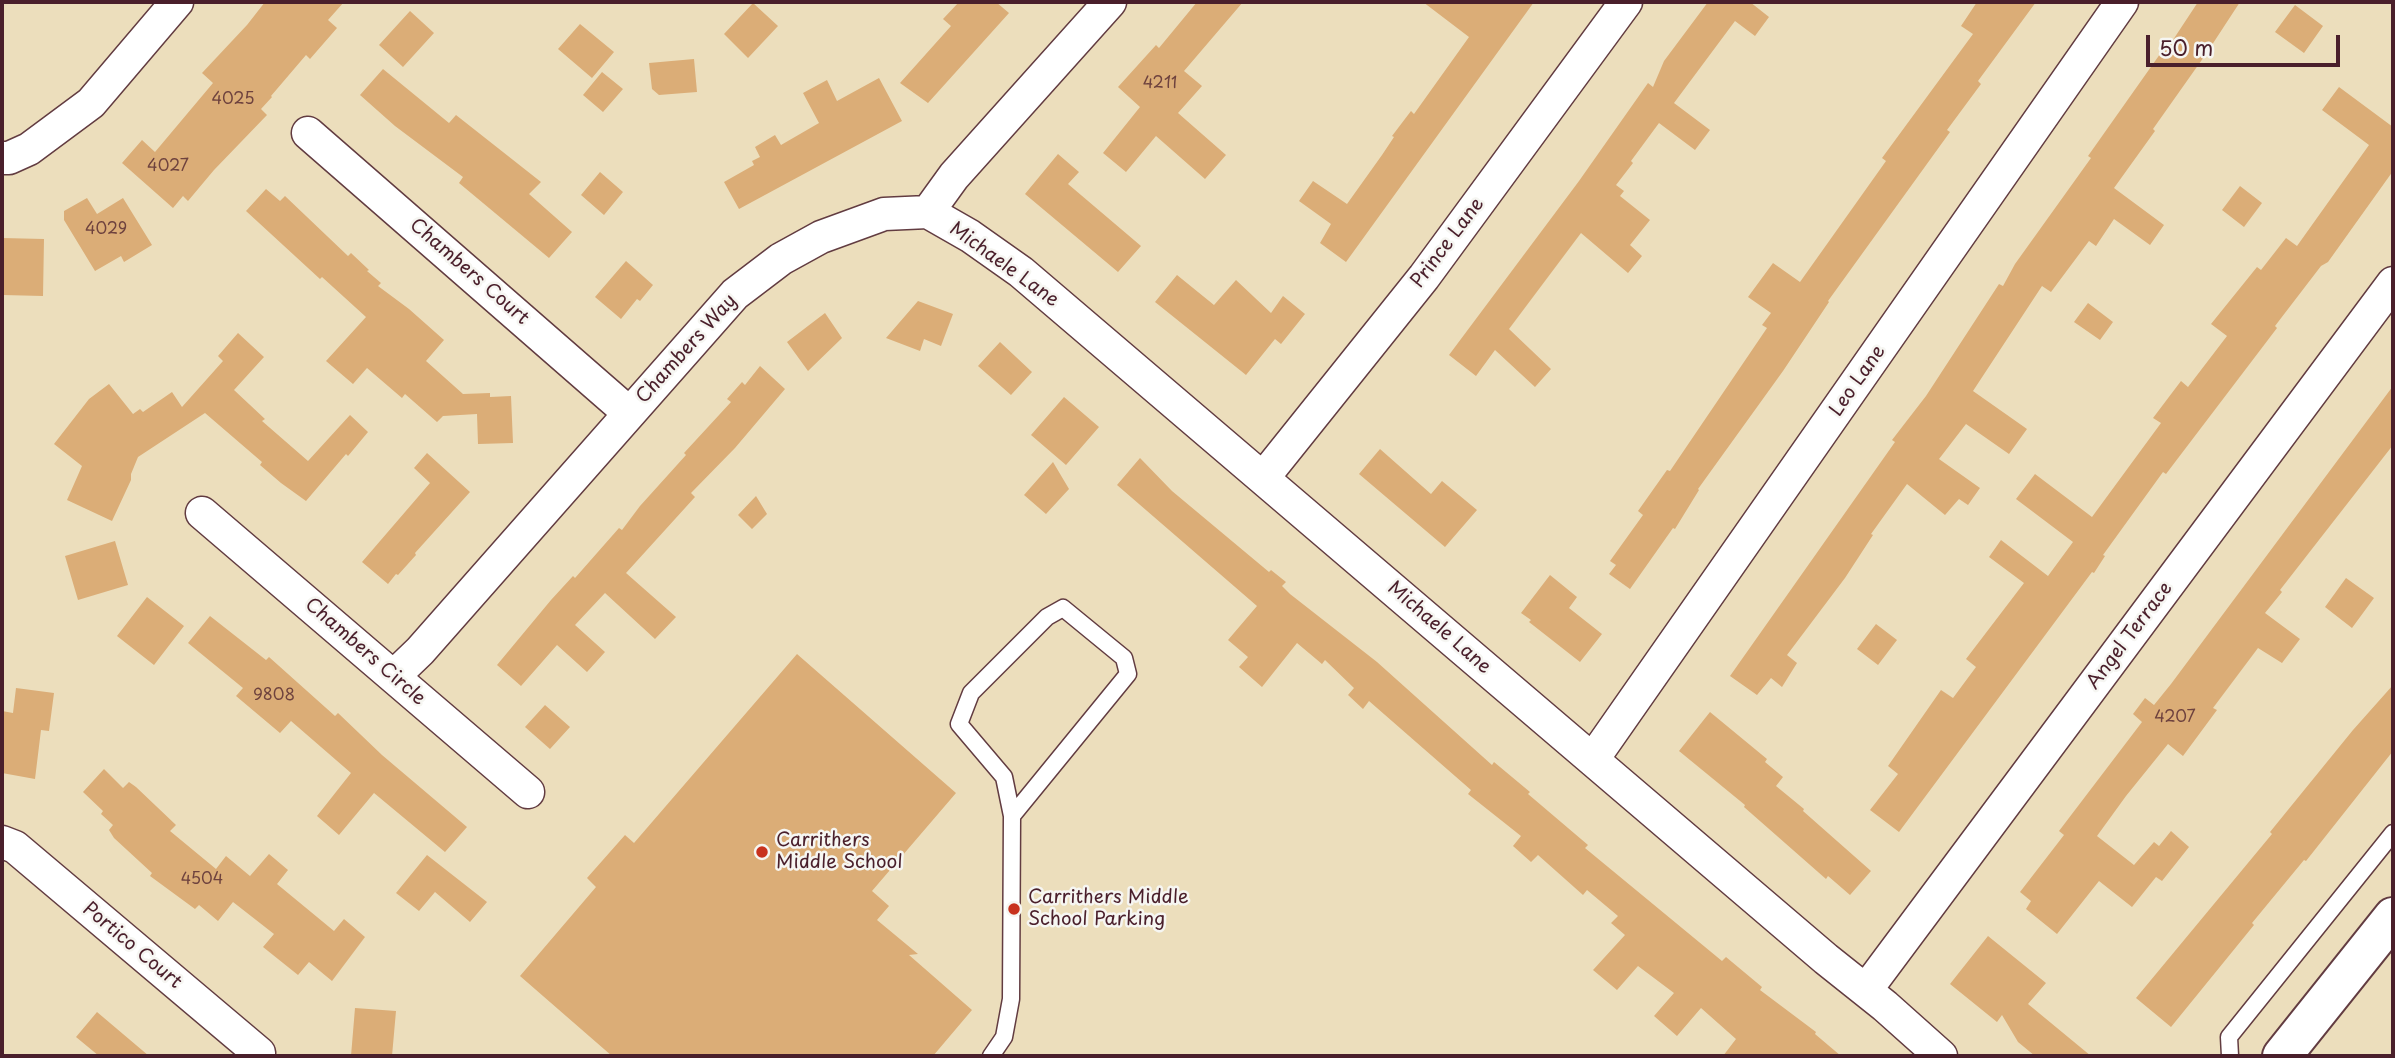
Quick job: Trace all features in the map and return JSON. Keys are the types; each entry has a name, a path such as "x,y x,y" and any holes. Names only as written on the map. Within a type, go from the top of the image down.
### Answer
{"main road":[{"path":"2282,1056 2393,918"}],"street":[{"path":"2,158 9,158 29,149 91,103 177,2"},
{"path":"928,212 954,176 1110,2"},
{"name":"Prince Lane","path":"1263,478 1424,277 1626,2"},
{"name":"Leo Lane","path":"1593,759 2122,2"},
{"name":"Chambers Court","path":"308,133 629,413"},
{"name":"Chambers Way","path":"394,676 420,651 735,295 781,259 821,237 884,214 928,212"},
{"name":"Michaele Lane","path":"928,212 970,236 1021,272 1941,1056"},
{"name":"Angel Terrace","path":"1866,990 2393,283"},
{"name":"Chambers Circle","path":"202,513 528,792"},
{"name":"Portico Court","path":"2,842 15,847 259,1053"}],"lane":[{"path":"991,1056 1004,1037 1011,999 1012,816 1004,777 959,724 971,693 1047,617 1063,608 1124,658 1128,674 1012,816"},
{"path":"2230,1056 2229,1037 2393,834"}],"building":[{"path":"265,2 344,2 328,20 337,28 310,59 306,55 271,96 261,109 267,115 188,201 183,196 173,208 122,163 142,140 155,152 213,83 202,73"},
{"path":"959,2 996,2 1009,13 928,103 900,83 951,26 943,19"},
{"path":"1197,2 1243,2 1184,71 1202,86 1178,113 1226,155 1205,179 1156,136 1126,172 1103,153 1140,107 1118,87 1156,45 1159,48"},
{"path":"1423,2 1534,2 1346,262 1320,243 1331,224 1299,201 1313,181 1347,204 1394,137 1392,136 1411,111 1414,114 1469,37"},
{"path":"1708,2 1750,2 1769,17 1755,36 1735,21 1674,103 1710,130 1695,150 1659,123 1616,185 1624,191 1620,196 1650,220 1630,245 1642,256 1628,273 1581,233 1509,329 1551,369 1535,387 1495,350 1476,376 1449,355 1579,181 1648,83 1653,87 1664,61"},
{"path":"1977,2 2036,2 1978,81 1981,84 1947,130 1950,132 1828,301 1783,371 1698,489 1675,529 1673,528 1630,589 1609,574 1616,565 1610,561 1643,515 1638,511 1667,470 1670,471 1767,328 1762,325 1771,313 1748,297 1773,263 1800,282 1886,161 1882,158 1973,34 1961,26"},
{"path":"2198,2 2240,2 2114,188 2164,225 2150,245 2114,219 2096,246 2089,241 2051,292 2042,286 1973,391 2027,429 2009,454 1966,424 1939,459 1980,488 1968,505 1959,499 1945,515 1907,484 1871,534 1873,535 1845,578 1787,655 1797,663 1782,687 1771,678 1757,695 1730,676 1895,442 1892,440 1926,396 1999,284 2003,286 2015,264 2091,158 2088,156"},
{"path":"753,3 778,26 748,58 724,34"},
{"path":"2295,5 2323,26 2304,53 2275,32"},
{"path":"410,11 434,33 403,67 379,45"},
{"path":"580,24 614,52 592,78 558,49"},
{"path":"694,59 697,92 659,95 652,89 649,63"},
{"path":"383,69 449,123 456,115 541,182 529,194 572,232 549,258 459,183 463,177 395,126 360,95"},
{"path":"602,72 623,89 603,112 583,95"},
{"path":"879,78 902,121 739,209 724,182 754,165 752,161 760,157 755,147 775,135 781,145 819,123 803,93 827,80 837,101"},
{"path":"2339,87 2393,127 2393,171 2328,262 2321,266 2275,326 2277,328 2166,474 2163,472 2103,555 2105,556 2094,573 2092,572 1899,832 1870,810 1898,774 1888,766 1941,690 1953,698 1976,667 1966,659 2024,583 1989,557 2001,540 2048,576 2073,542 2016,499 2035,474 2092,517 2161,423 2153,418 2181,381 2188,387 2227,336 2211,324 2257,267 2261,270 2286,238 2297,246 2369,145 2322,110"},
{"path":"1058,154 1079,172 1068,184 1141,246 1118,272 1025,194"},
{"path":"600,172 623,192 604,215 581,195"},
{"path":"2240,186 2262,203 2244,227 2222,210"},
{"path":"266,189 280,201 285,196 348,256 351,253 369,270 367,271 381,283 378,286 444,340 426,361 463,394 490,393 490,397 511,396 513,443 478,444 477,414 443,416 437,422 405,394 402,398 367,368 353,384 326,361 366,317 246,211"},
{"path":"87,198 97,214 123,198 152,245 124,262 121,256 95,271 64,220 64,211"},
{"path":"2,238 44,239 43,296 3,295"},
{"path":"626,261 653,285 621,319 595,297"},
{"path":"1177,275 1214,305 1236,280 1271,313 1283,296 1305,314 1281,344 1275,339 1246,375 1155,302"},
{"path":"918,301 953,314 941,346 924,339 920,351 886,338"},
{"path":"2088,303 2113,322 2100,340 2074,322"},
{"path":"825,313 842,338 808,371 787,342"},
{"path":"238,333 264,357 234,390 265,419 262,421 308,461 350,415 368,432 306,501 260,465 262,462 205,413 138,457 131,480 112,521 67,500 82,466 54,444 89,399 109,384 133,414 140,409 143,412 172,392 182,407 223,361 218,356"},
{"path":"1000,342 1032,372 1011,395 978,366"},
{"path":"760,366 785,389 735,448 691,493 695,497 626,573 676,617 655,639 605,593 575,625 605,652 587,672 557,645 521,686 497,665 573,576 575,578 619,528 622,530 686,455 684,453 731,402 727,399 742,382 745,385"},
{"path":"2393,386 2393,445 2265,613 2300,639 2282,663 2258,648 2213,708 2217,710 2183,756 2168,744 2097,836 2134,865 2154,842 2159,846 2171,831 2189,847 2162,881 2156,877 2132,907 2099,881 2057,934 2026,909 2031,901 2020,892 2064,835 2059,831 2142,722 2133,714 2145,698 2154,705 2171,684"},
{"path":"1064,397 1099,427 1066,465 1031,435"},
{"path":"1380,449 1431,494 1442,481 1477,510 1445,547 1359,474"},
{"path":"427,453 470,492 388,584 362,562 430,483 414,468"},
{"path":"1140,458 1172,491 1269,572 1271,570 1286,582 1282,586 1290,594 1377,662 1492,765 1494,762 1530,792 1528,794 1588,845 1585,848 1722,961 1726,957 1762,987 1760,990 1816,1032 1815,1034 1841,1056 1723,1056 1736,1039 1701,1008 1677,1036 1654,1016 1674,993 1638,966 1617,990 1593,970 1625,935 1611,923 1618,916 1587,890 1583,895 1538,855 1531,862 1513,846 1521,836 1468,794 1471,790 1369,701 1363,709 1348,695 1354,688 1325,660 1322,664 1297,643 1262,687 1239,667 1248,657 1228,640 1257,606 1117,485"},
{"path":"1053,462 1069,489 1046,514 1024,495"},
{"path":"756,496 767,514 752,529 738,515"},
{"path":"115,541 128,585 78,600 65,556"},
{"path":"1550,575 1577,597 1569,608 1602,634 1580,662 1521,613"},
{"path":"2346,578 2374,598 2352,628 2325,607"},
{"path":"147,597 184,626 154,665 117,636"},
{"path":"210,616 266,660 269,657 335,716 338,713 382,755 467,827 445,852 374,793 339,835 317,816 351,773 291,721 280,733 236,696 243,688 188,643"},
{"path":"1876,624 1897,640 1878,665 1857,649"},
{"name":"Carrithers Middle School","path":"797,654 956,793 872,891 889,906 877,920 918,954 909,955 972,1010 933,1056 612,1056 520,976 596,887 587,878 625,835 634,843"},
{"path":"2393,685 2393,751 2171,1027 2136,998 2272,834 2270,832 2353,730"},
{"path":"16,688 54,693 49,731 41,730 35,779 2,773 2,711 13,713"},
{"path":"545,705 570,727 550,749 525,727"},
{"path":"1710,712 1767,759 1765,762 1783,777 1776,786 1871,871 1850,895 1828,876 1826,879 1744,807 1745,805 1679,751"},
{"path":"104,769 123,788 129,782 136,787 176,825 170,831 216,869 226,856 250,876 269,854 288,870 277,884 334,931 344,919 365,937 332,981 309,962 298,975 263,947 274,934 233,902 218,921 199,905 195,909 150,876 152,873 114,838 109,830 113,825 83,792"},
{"path":"427,855 487,902 470,922 435,892 419,911 396,893"},
{"path":"1988,936 2046,983 2028,1004 2091,1056 2035,1056 2018,1042 2002,1015 1997,1022 1950,984"},
{"path":"355,1008 396,1011 392,1056 351,1056"},
{"path":"97,1012 149,1056 99,1056 76,1037"}],"place":[{"name":"Carrithers Middle School","path":"762,852"},
{"name":"Carrithers Middle School Parking","path":"1014,909"}]}
